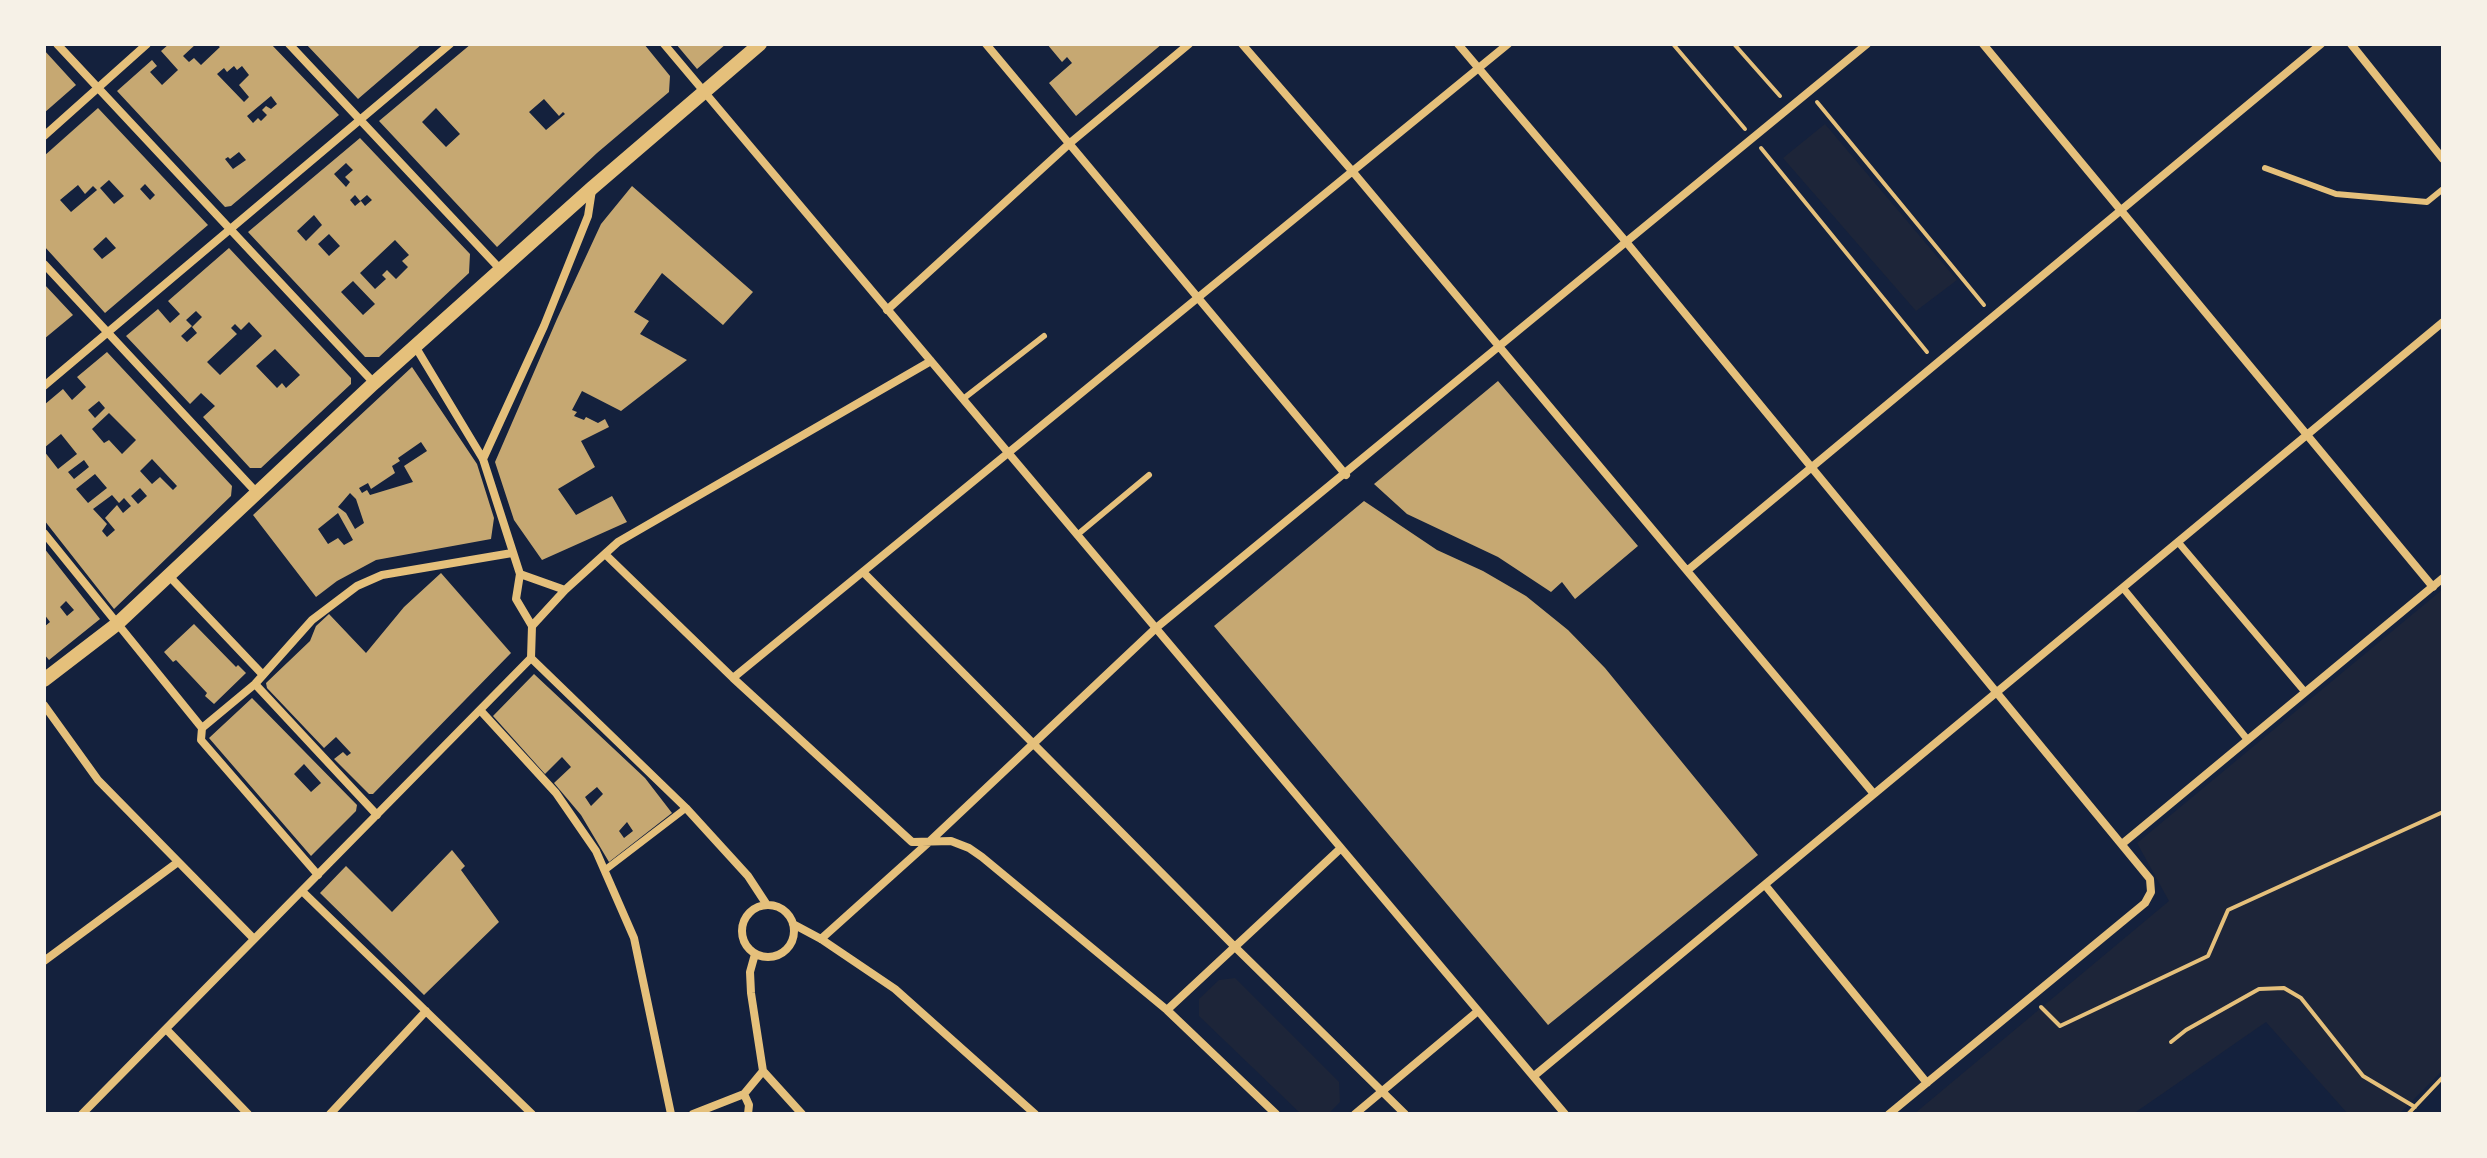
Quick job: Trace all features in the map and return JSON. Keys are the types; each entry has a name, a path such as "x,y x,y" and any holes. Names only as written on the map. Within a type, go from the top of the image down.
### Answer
{"street":[{"path":"57,44 374,383"},
{"path":"44,136 147,44"},
{"path":"289,44 500,269"},
{"path":"44,386 450,44"},
{"path":"664,44 1565,1114"},
{"path":"44,680 117,624 170,577 374,383 500,269 760,44"},
{"path":"986,44 1346,475"},
{"path":"887,310 1070,143 1189,44"},
{"path":"1242,44 1353,172 1874,794"},
{"path":"1458,44 1627,243 2150,879 2151,892 2145,903 1889,1114"},
{"path":"733,678 1508,44"},
{"path":"821,939 1156,628 1867,44"},
{"path":"1983,44 2433,587"},
{"path":"1688,570 2321,44"},
{"path":"2351,44 2443,159"},
{"path":"483,459 544,326 588,216 592,188"},
{"path":"44,264 257,493"},
{"path":"1534,1076 2443,322"},
{"path":"82,1114 531,658 532,626 516,599 520,574 483,459 415,346"},
{"path":"532,626 565,590 618,542 931,361"},
{"path":"44,533 202,728 201,740 318,875"},
{"path":"2178,542 2305,692"},
{"path":"202,728 255,684 312,620 357,586 382,575 512,553"},
{"path":"606,555 733,678 912,842 951,841 982,857 1167,1010 1276,1114"},
{"path":"863,572 1405,1114"},
{"path":"520,574 565,590"},
{"path":"170,577 263,675"},
{"path":"2122,844 2443,578"},
{"path":"2123,588 2247,739"},
{"path":"531,658 686,808 748,876 767,905"},
{"path":"255,684 377,815"},
{"path":"44,705 98,780 254,939"},
{"path":"480,710 556,793 596,851 605,870 634,938 671,1114"},
{"path":"605,870 686,808"},
{"path":"1167,1010 1341,848"},
{"path":"44,961 178,862"},
{"path":"1765,885 1927,1083"},
{"path":"302,891 532,1114"},
{"path":"793,924 792,941 780,954 763,957 755,954 744,942 742,925 751,911 767,905 783,910 793,924 895,989 1035,1114"},
{"path":"755,954 750,972 751,993 763,1071 802,1114"},
{"path":"330,1114 426,1011"},
{"path":"1355,1114 1478,1011"},
{"path":"166,1029 248,1114"},
{"path":"693,1114 744,1094 763,1071"},
{"path":"744,1094 749,1105 748,1114"}],"lane":[{"path":"2265,168 2336,194 2427,202 2443,189"},
{"path":"963,399 1044,336"},
{"path":"1077,535 1149,475"}],"path":[{"path":"1673,44 1937,364"},
{"path":"1734,44 1789,107"},
{"path":"1808,91 1993,316"},
{"path":"2031,996 2060,1026 2208,956 2228,910 2443,812"},
{"path":"2171,1042 2186,1030 2259,989 2284,988 2301,998 2363,1076 2415,1107"},
{"path":"2408,1114 2443,1077"}],"shaded area":[{"path":"1825,124 1957,280 1916,311 1783,158"},
{"path":"2443,589 2443,1070 2399,1114 2348,1114 2266,1022 2133,1114 1914,1114 2169,901 2137,843"},
{"path":"1235,978 1339,1082 1340,1102 1328,1114 1301,1114 1199,1016 1199,999 1219,980"}],"building":[{"path":"169,44 196,44 183,56 189,62 194,58 201,65 220,47 216,44 271,44 339,115 231,206 225,207 117,91 152,60 157,66 150,72 162,85 178,70 161,51","holes":["234,66 237,70 242,66 249,75 239,85 249,97 244,102 217,74 224,68 227,72","271,96 277,104 271,109 266,106 262,110 267,115 261,121 258,118 253,123 247,116","239,152 246,160 233,169 225,159"]},
{"path":"306,44 422,44 358,99"},
{"path":"471,44 644,44 670,76 669,92 597,153 497,247 379,121","holes":["544,99 559,116 563,112 565,114 546,130 529,112","436,108 460,134 446,147 422,122"]},
{"path":"676,44 726,44 697,69"},
{"path":"1047,44 1162,44 1076,116 1049,83 1072,63 1067,57 1062,62"},
{"path":"44,50 76,85 44,113"},
{"path":"98,108 208,225 105,313 44,246 44,156","holes":["109,180 124,196 114,204 100,188","145,184 155,195 150,200 140,189","78,185 85,194 93,186 97,190 71,212 60,200","106,237 116,248 102,259 93,249"]},
{"path":"360,138 470,254 469,273 379,357 365,357 248,232","holes":["346,163 353,170 345,177 350,182 346,187 334,174","355,195 360,201 367,195 372,200 365,206 361,201 355,206 350,200","314,215 322,225 306,241 297,231","329,234 340,246 329,256 318,244","395,240 409,255 402,261 408,267 396,279 387,270 382,275 386,279 375,289 360,273","353,281 375,304 363,315 341,292"]},
{"path":"632,186 753,292 723,325 662,273 634,312 649,321 640,334 687,360 621,411 582,391 572,410 577,412 574,416 598,423 605,419 609,427 581,441 595,467 558,489 576,515 612,496 627,522 542,560 514,520 495,462 601,224"},
{"path":"229,248 351,378 351,384 261,468 250,468 203,417 215,406 201,393 190,404 126,336 158,309 170,323 180,314 168,301","holes":["196,311 202,317 192,327 197,333 187,342 181,336 192,326 186,320","249,322 262,336 220,375 207,362 237,334 231,328 235,324 241,330","275,349 300,375 286,388 282,383 277,388 256,366"]},
{"path":"44,284 73,315 44,339"},
{"path":"107,352 232,486 231,496 114,609 44,520 44,451 58,469 77,454 61,434 44,448 44,405 63,389 72,400 86,387 77,377","holes":["99,401 105,408 95,418 88,410","109,413 136,440 122,454 109,440 104,443 92,429","152,459 177,486 173,490 160,477 152,484 140,471","84,460 89,467 74,479 68,472","95,474 107,488 88,503 76,489","140,488 147,496 138,504 131,496","112,495 119,503 124,498 131,506 123,513 117,505 105,518 115,530 107,537 102,531 107,524 93,509"]},
{"path":"412,367 477,464 494,518 491,539 376,560 337,581 316,597 253,515","holes":["421,442 427,451 404,466 413,482 370,495 367,490 362,493 359,488 368,483 371,489 395,473 392,466 400,461 398,458","350,493 356,499 364,523 355,529 346,513 338,507","338,513 353,540 344,545 338,538 328,544 318,529"]},
{"path":"1498,381 1638,546 1575,599 1562,582 1551,592 1498,557 1407,514 1374,484"},
{"path":"1364,501 1437,550 1483,571 1526,596 1568,630 1605,668 1758,855 1548,1025 1214,626"},
{"path":"44,548 100,619 49,660 44,654 44,627 50,622 44,614","holes":["66,601 74,610 67,616 60,607"]},
{"path":"441,573 511,653 373,794 369,794 334,759 343,752 347,756 351,753 336,737 324,748 267,688 266,683 310,641 316,626 329,614 366,653 404,607"},
{"path":"194,624 236,667 238,665 246,673 214,704 176,660 173,662 164,652"},
{"path":"534,674 645,778 672,813 609,862 581,815 554,783 571,767 562,757 545,774 493,716","holes":["597,787 603,794 591,806 585,797","627,822 633,831 624,838 619,831"]},
{"path":"252,698 357,805 356,811 311,856 209,738","holes":["304,764 321,783 311,792 294,774"]},
{"path":"452,850 465,866 461,870 499,922 424,995 320,893 346,866 392,912"}]}
